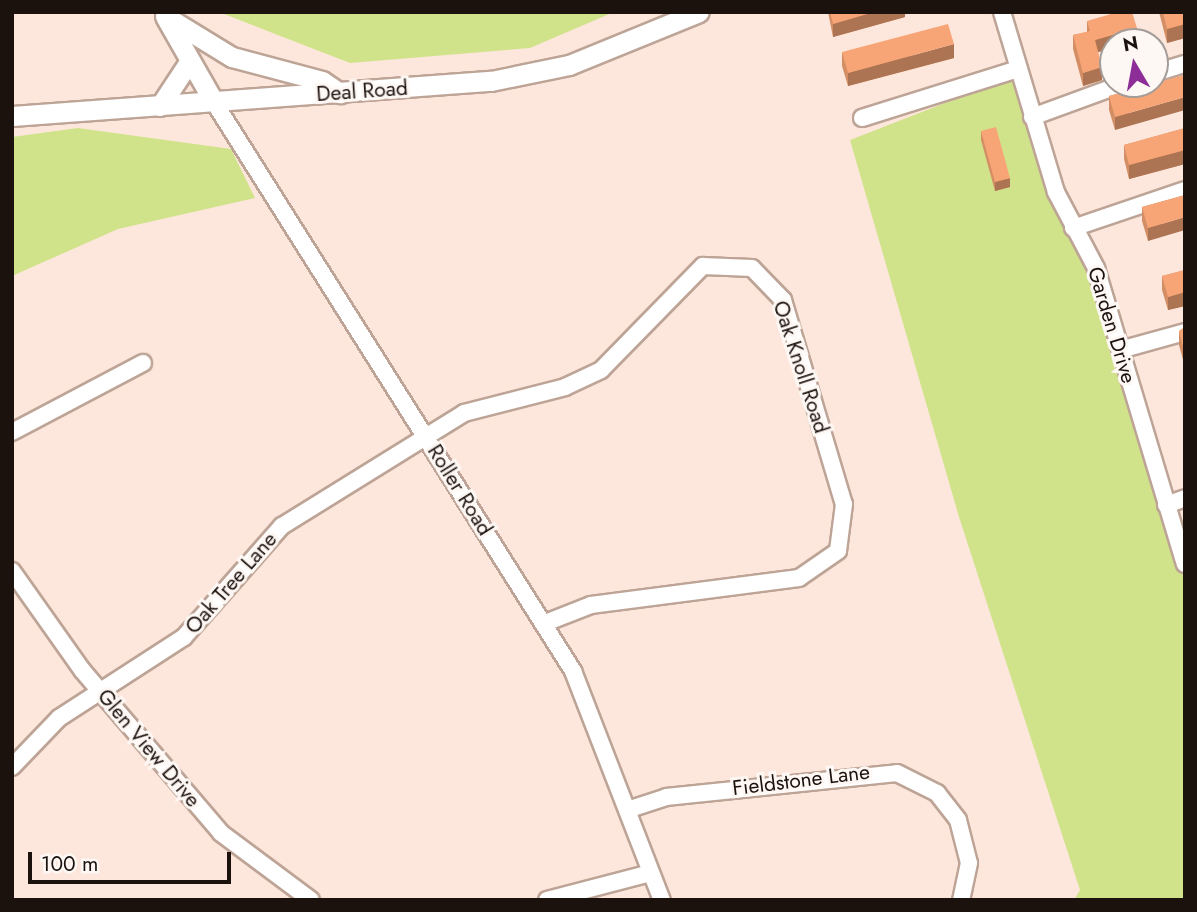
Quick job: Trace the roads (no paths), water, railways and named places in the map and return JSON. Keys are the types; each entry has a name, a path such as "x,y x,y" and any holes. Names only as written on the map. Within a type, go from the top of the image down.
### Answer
{"street":[{"name":"Deal Road","path":"12,116 340,93 531,75 699,12"},
{"name":"Garden Drive","path":"1002,12 1032,117 1073,228 1096,268 1185,564"},
{"path":"164,14 232,57 322,81 340,93"},
{"path":"164,14 214,102"},
{"path":"160,106 189,62"},
{"path":"862,118 1018,69"},
{"path":"1032,117 1099,92"},
{"name":"Roller Road","path":"214,102 545,623 596,718 662,900"},
{"path":"1073,228 1185,190"},
{"name":"Oak Knoll Road","path":"426,435 479,406 565,387 601,370 703,266 752,268 777,290 844,504 838,551 799,578 591,605 545,623"},
{"path":"1120,350 1185,332"},
{"path":"12,432 143,363"},
{"name":"Oak Tree Lane","path":"12,767 34,738 184,637 282,526 426,435"},
{"path":"1166,505 1185,498"},
{"name":"Glen View Drive","path":"12,571 101,692 221,832 311,900"},
{"name":"Fieldstone Lane","path":"630,809 666,797 897,773 936,793 958,820 969,863 961,900"},
{"path":"547,900 651,873"}]}
